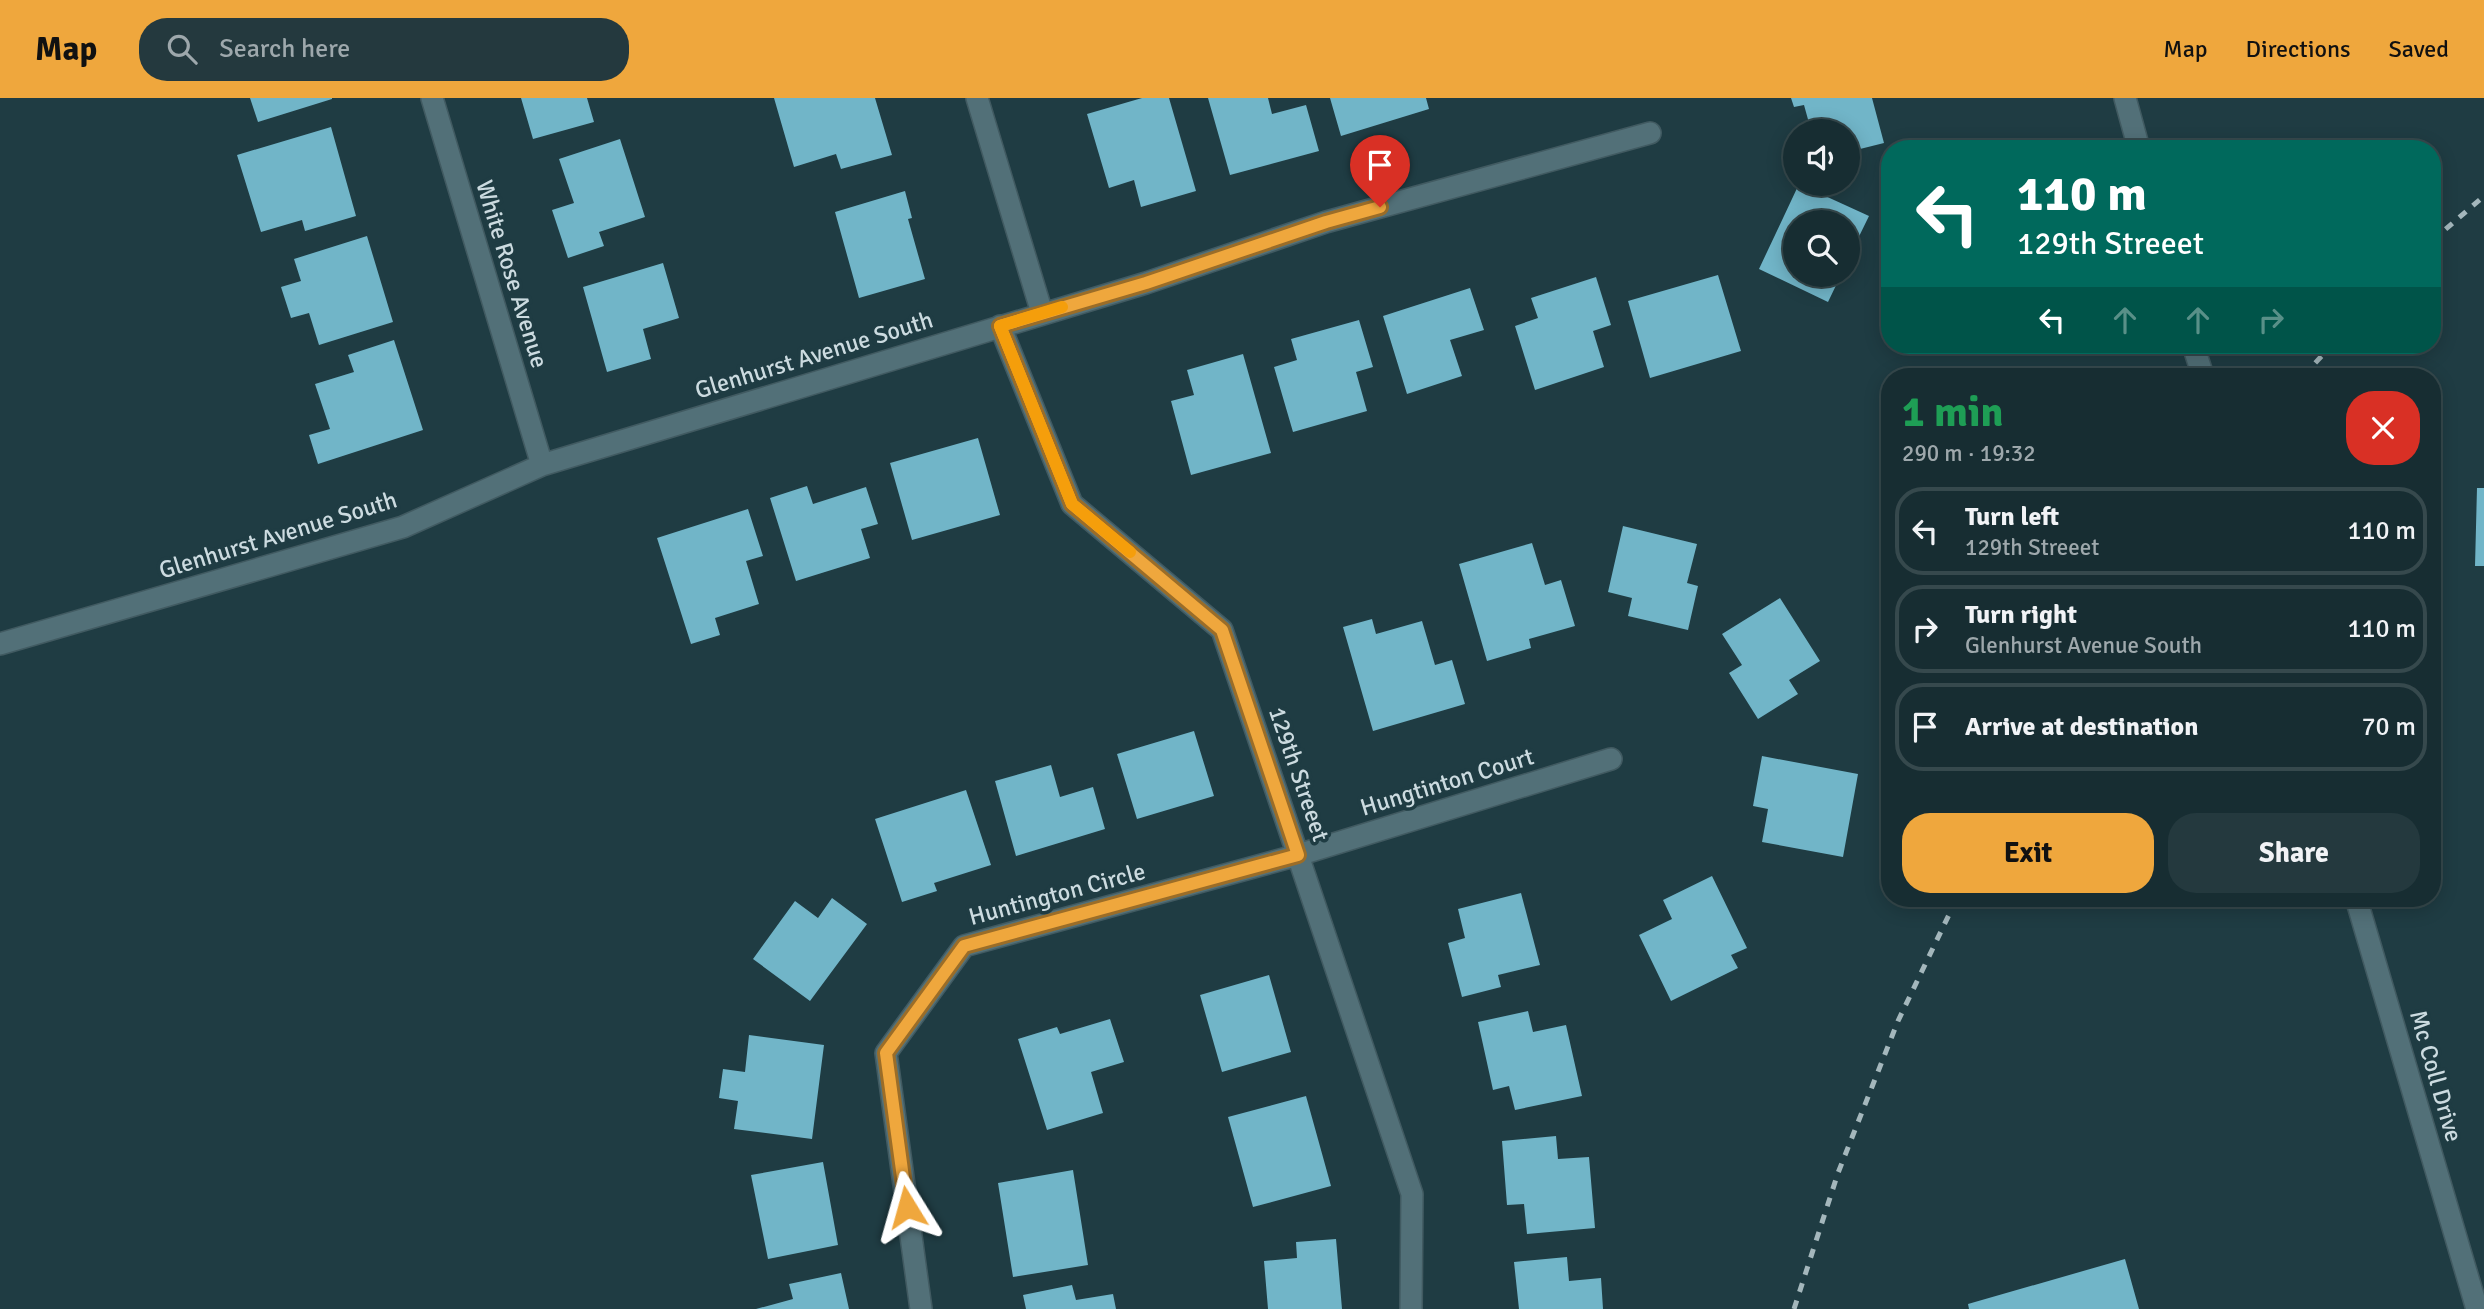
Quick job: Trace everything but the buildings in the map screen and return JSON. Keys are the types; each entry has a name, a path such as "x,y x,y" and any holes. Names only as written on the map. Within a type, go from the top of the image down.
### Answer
{"street":[{"name":"White Rose Avenue","path":"432,98 542,465"},
{"path":"977,98 1042,313"},
{"path":"2124,98 2136,140"},
{"name":"Glenhurst Avenue South","path":"0,644 403,527 542,465 1146,283 1326,222 1650,133"},
{"name":"129th Streeet","path":"1000,326 1072,504 1222,630 1412,1194 1411,1309"},
{"name":"Hungtinton Court","path":"1298,855 1611,759"},
{"name":"Huntington Circle","path":"921,1309 886,1053 964,946 1298,855"},
{"name":"Mc Coll Drive","path":"2359,907 2477,1309"}],"railway":[{"path":"2441,233 2484,196"},
{"path":"2310,368 2324,354"},
{"path":"1794,1309 1838,1173 1898,1021 1953,907"}],"slow traffic":[{"path":"1062,307 1000,326 1072,504 1130,552"}],"route":[{"path":"907,1207 886,1053 964,946 1298,855 1222,630 1072,504 1000,326 1146,283 1326,222 1380,207"}]}
